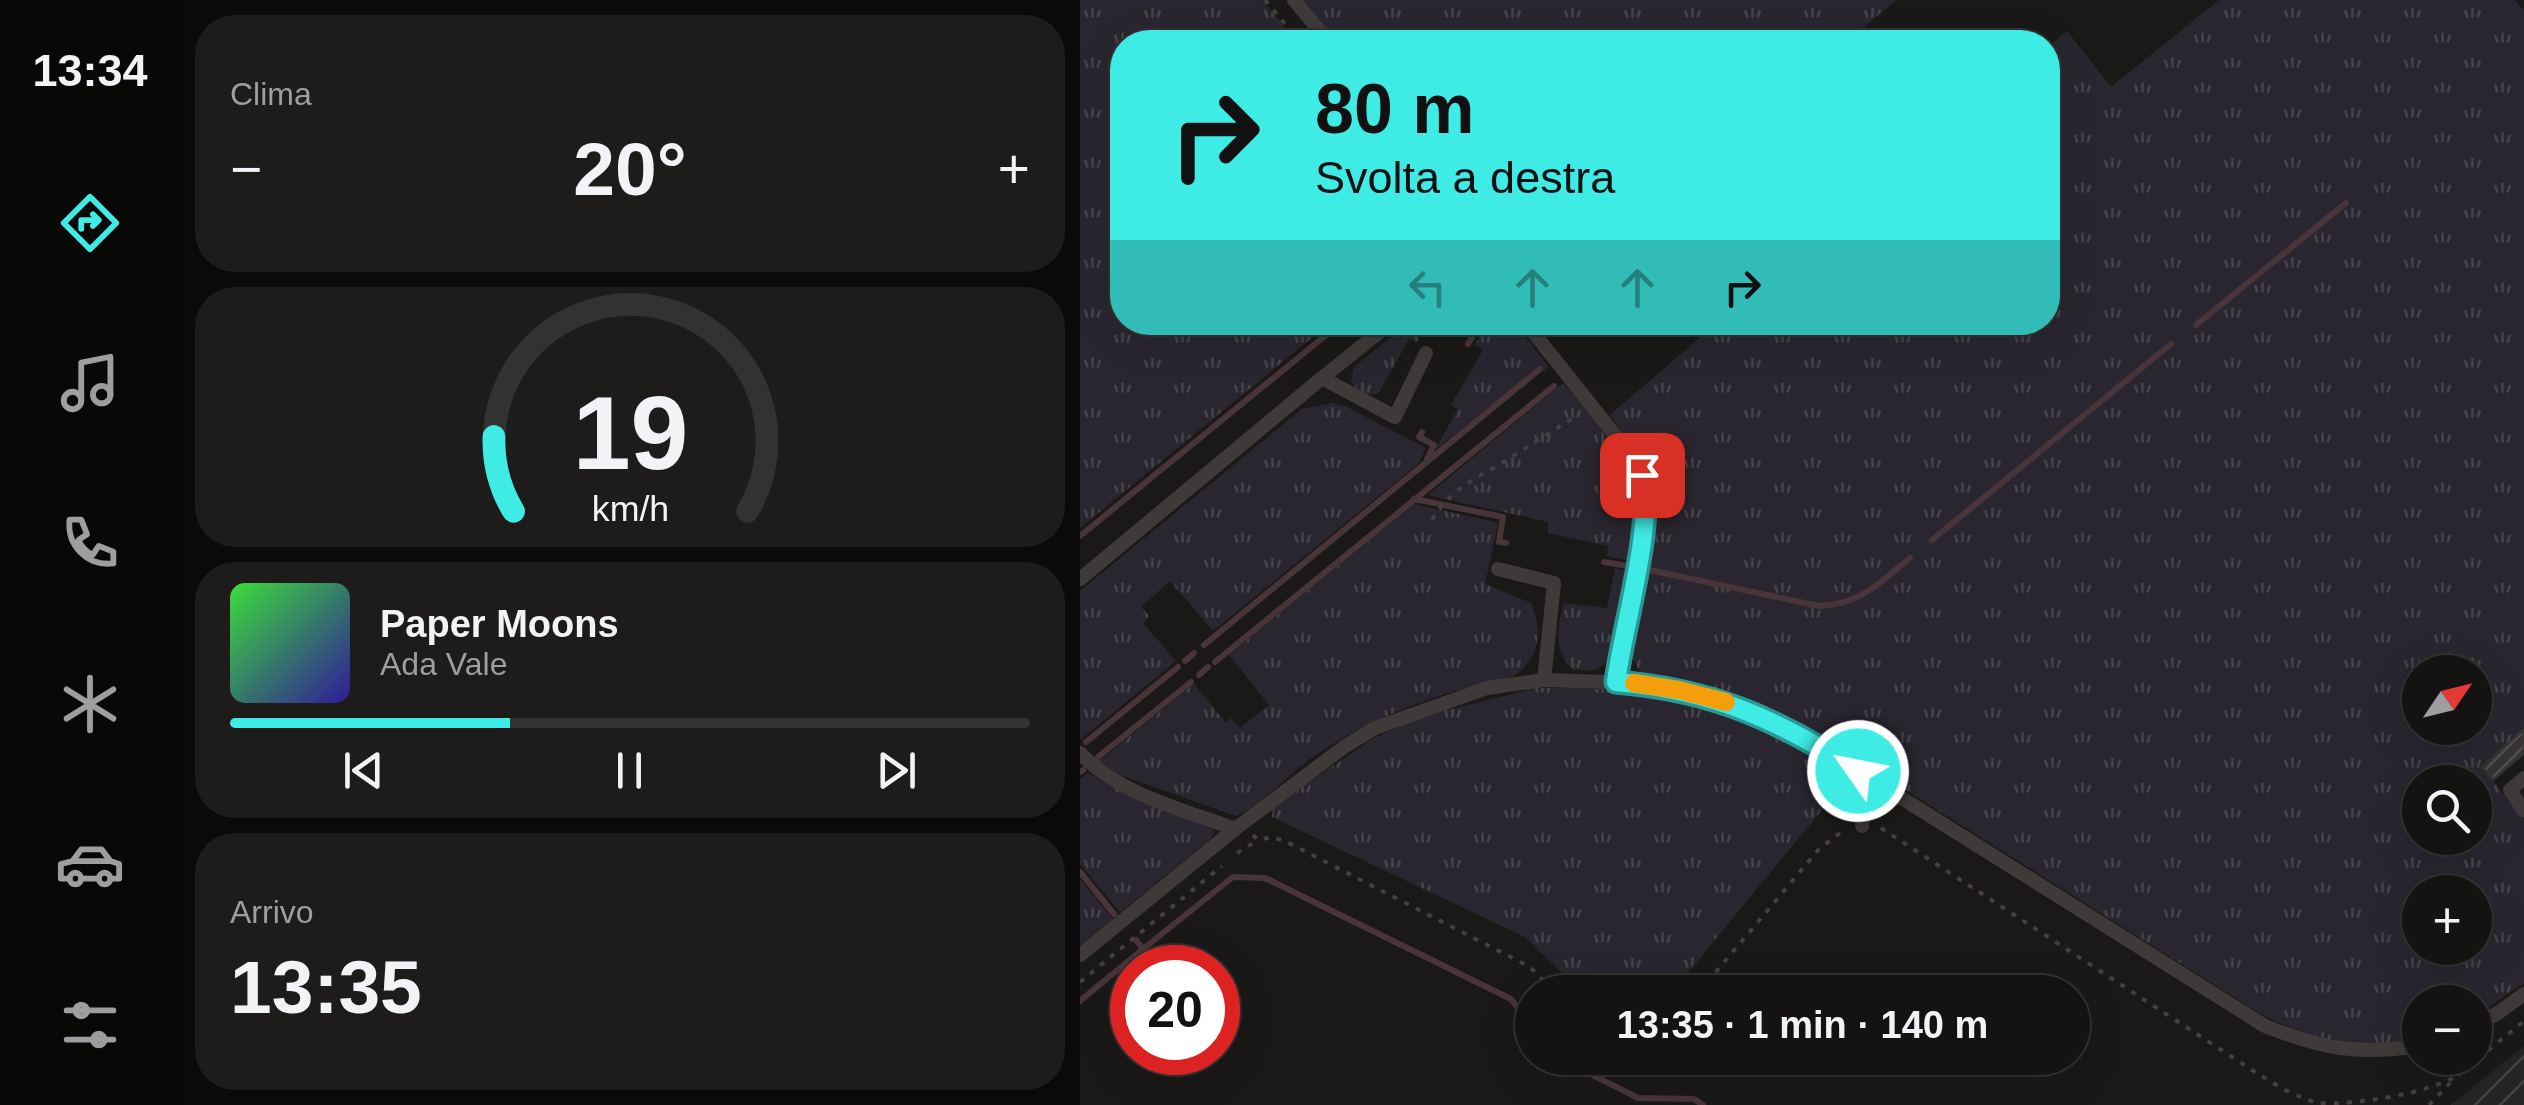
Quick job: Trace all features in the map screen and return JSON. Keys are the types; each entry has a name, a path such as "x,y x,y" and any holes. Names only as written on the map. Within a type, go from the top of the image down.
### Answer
{"lane":[{"path":"1294,0 1319,30"},
{"path":"1080,578 1376,335"},
{"path":"1535,335 1623,445 1642,475 1646,492 1616,682"},
{"path":"1322,378 1395,417 1426,353"},
{"path":"1498,569 1554,583 1544,680"},
{"path":"1080,955 1312,768 1376,728 1487,688 1544,680 1616,682 1679,690 1752,712 1796,732 2265,1026 2306,1042 2364,1052 2402,1048"},
{"path":"1080,754 1100,774 1136,792 1235,829"},
{"path":"2524,778 2510,790 2524,811"},
{"path":"1862,826 1865,802 1876,782"},
{"path":"2492,1017 2524,994"}],"path":[{"path":"1265,0 1290,30"},
{"path":"1432,520 1449,497 1473,476 1505,461 1590,406"},
{"path":"1713,975 1820,848 1850,826 1879,826 2292,1093 2321,1103 2380,1101 2436,1088 2457,1076"},
{"path":"1235,829 1250,832 1258,840"},
{"path":"1080,982 1258,840 1272,837 1285,840 1530,967 1538,975"},
{"path":"2429,1105 2457,1076 2524,1021"},
{"path":"2380,1101 2387,1105"}],"shaded area":[{"path":"2524,1046 2524,1105 2451,1105 2492,1075"}],"green space":[{"path":"1080,0 1262,0 1287,30 1110,30 1110,335 1315,335 1080,528"},
{"path":"1303,0 1897,0 1860,30 1328,30"},
{"path":"2219,0 2515,0 2524,11 2524,729 2484,765 2402,765 2402,855 2492,855 2492,780 2524,821 2524,983 2492,1005 2492,985 2402,985 2402,1042 2358,1044 2318,1037 2261,1014 1820,736 1748,701 1640,672 1628,649 1653,500 1643,465 1610,415 1703,335 2060,335 2060,37 2067,31 2111,87"},
{"path":"1393,335 1420,335 1417,342 1409,339 1378,394 1369,395 1351,381 1354,367"},
{"path":"1481,335 1524,335 1549,367 1544,372 1539,367 1435,450 1458,409 1451,405 1483,350 1475,345"},
{"path":"1563,383 1619,447 1635,476 1640,508 1631,561 1607,556 1608,546 1548,533 1548,522 1428,495"},
{"path":"1332,403 1426,448 1419,463 1213,631 1170,581 1141,607 1149,616 1143,623 1176,661 1080,740 1080,591 1302,409"},
{"path":"1414,504 1498,523 1485,584 1531,603 1537,624 1533,653 1521,670 1512,677 1407,708 1357,730 1310,759 1256,805 1236,816 1106,770 1098,762 1194,684 1226,723 1231,718 1240,728 1269,705 1229,655"},
{"path":"1615,568 1628,571 1612,654 1596,669 1573,670 1562,654 1558,638 1564,603 1607,608"},
{"path":"1537,688 1633,691 1681,698 1744,718 1857,779 1851,793 1840,788 1686,975 1564,975 1525,937 1272,817 1273,807 1374,738 1419,717"},
{"path":"1088,773 1119,791 1208,822 1214,832 1211,839 1120,912 1080,864 1080,779"},
{"path":"1080,879 1113,919 1080,945"}],"building":[{"path":"2524,729 2524,753 2493,780 2492,765 2484,765"}],"waterway":[{"path":"2196,325 2346,203"},
{"path":"1080,536 1326,335"},
{"path":"1468,344 1473,335"},
{"path":"1932,540 2171,344"},
{"path":"1204,645 1540,369"},
{"path":"1215,662 1554,386"},
{"path":"1422,432 1419,437 1434,445 1427,459"},
{"path":"1414,499 1503,517 1499,542 1506,543"},
{"path":"1645,569 1819,606 1858,597 1910,558"},
{"path":"1604,562 1628,566"},
{"path":"1185,661 1194,653"},
{"path":"1086,742 1178,667"},
{"path":"1199,675 1208,667"},
{"path":"1098,757 1191,682"},
{"path":"1080,872 1114,914"},
{"path":"1148,945 1233,877 1265,878 1515,1004"},
{"path":"1080,1001 1143,949 1136,940"},
{"path":"1593,1075 1638,1098 1694,1099 1703,1105"}],"slow traffic":[{"path":"1634,683 1726,702"}],"route":[{"path":"1642,475 1646,492 1644,522 1616,682 1715,698 1796,732 1858,771"}]}
